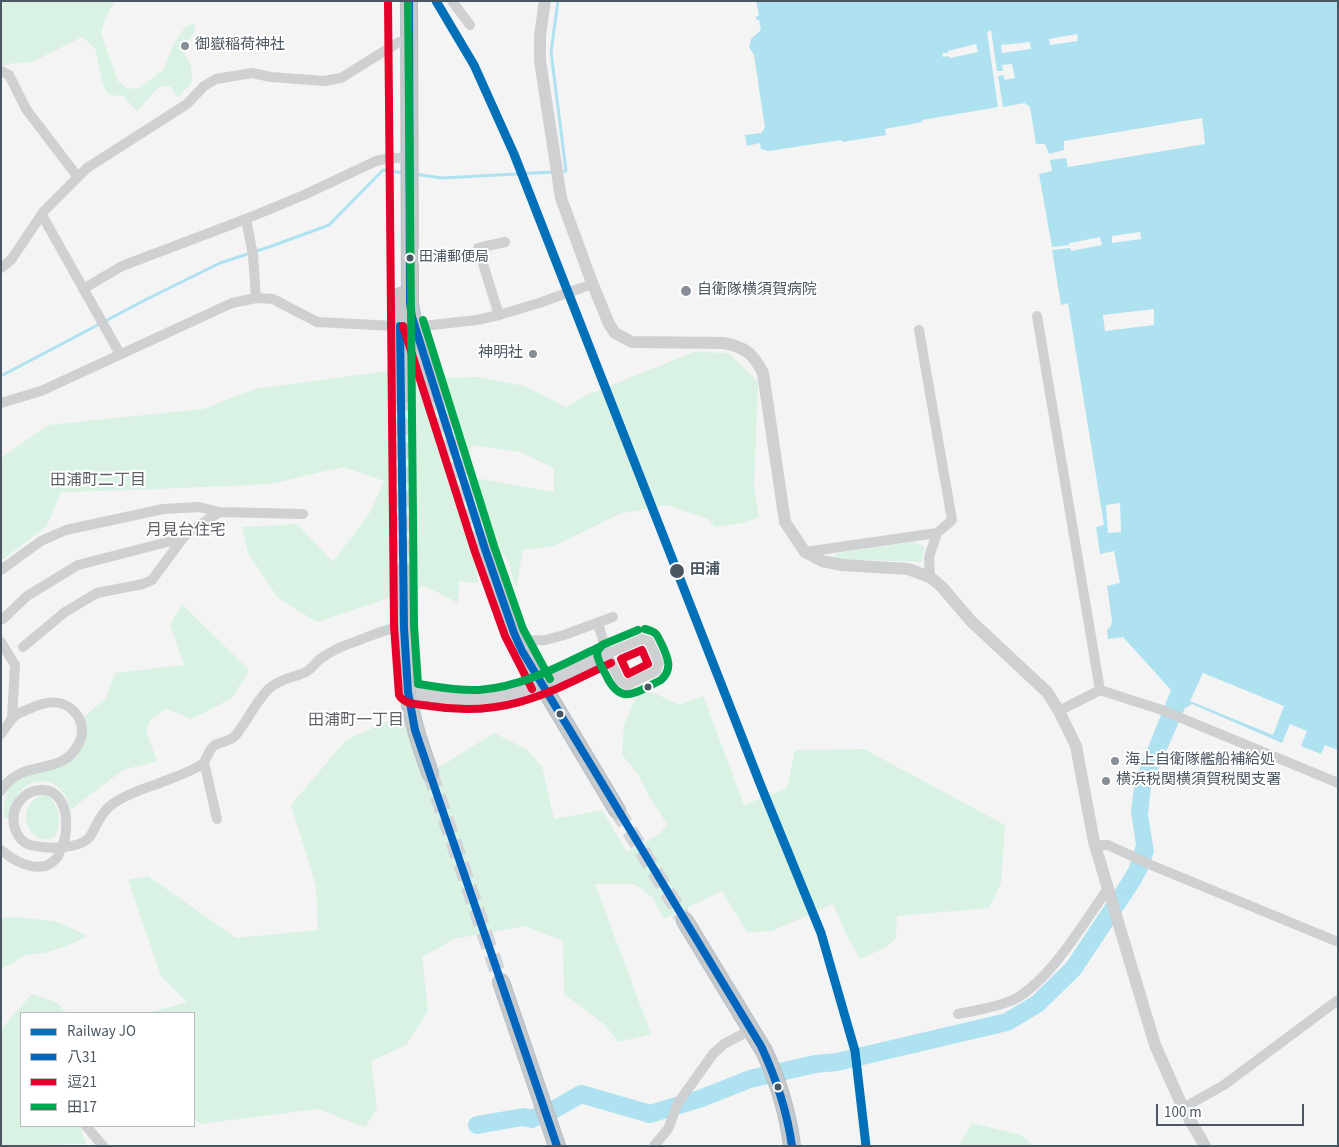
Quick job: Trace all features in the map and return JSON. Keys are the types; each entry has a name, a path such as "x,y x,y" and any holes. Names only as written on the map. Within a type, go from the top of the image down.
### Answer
{"highway":[{"path":"398,1 398,42 410,304 401,395"},
{"path":"405,166 410,1"},
{"path":"407,326 435,393"},
{"path":"485,549 518,641 541,684 616,810"},
{"path":"403,573 408,692 415,730 430,773"},
{"path":"685,921 752,1029 775,1074 790,1128 792,1146"},
{"path":"501,982 557,1146"}],"main road":[{"path":"408,692 468,699 491,698 541,684 607,654"}],"street":[{"path":"452,1 470,25"},
{"path":"545,1 540,35 540,61 561,198 592,284 609,324 615,333 632,342 723,343 736,345 748,352 757,360 764,373 785,522 805,552 822,562 908,569 930,577 942,587 971,620 1047,692 1059,711 1076,746 1095,845 1155,1044 1183,1108 1205,1146"},
{"path":"1,268 11,260 42,215 77,176 187,104 204,86 216,79 252,73 271,78 324,81 341,78 398,42"},
{"path":"1,71 10,75 26,109 77,176"},
{"path":"83,289 122,266 246,219 304,195 376,161 405,166"},
{"path":"42,215 120,354"},
{"path":"246,219 256,298"},
{"path":"499,315 478,248 505,242"},
{"path":"1,403 41,391 232,303 256,298 273,300 316,322 407,326 476,320 499,315 539,304 592,284"},
{"path":"1037,316 1100,690"},
{"path":"919,330 952,520 937,533 929,557 930,577"},
{"path":"1,570 41,541 66,530 163,509 199,507 219,512 304,514"},
{"path":"23,647 65,612 97,593 143,584 152,580 183,538 219,512"},
{"path":"805,552 937,533"},
{"path":"3,619 27,596 78,565 183,538"},
{"path":"518,641 546,640 612,617"},
{"path":"598,622 607,654 620,682 627,685 656,671 659,663 649,641 642,639 607,654"},
{"path":"1,850 17,861 30,866 44,866 55,860 58,856 65,838 66,814 61,801 53,792 45,789 26,796 16,806 13,816 17,834 25,843 31,845 71,846 82,843 91,836 101,815 114,803 179,776 204,762 211,748 234,737 272,686 307,671 322,657 343,645 378,632 404,626"},
{"path":"1,642 15,665 12,718"},
{"path":"1059,711 1100,690 1162,710 1338,783"},
{"path":"1,734 12,718 38,704 49,702 60,702 68,706 78,716 82,725 82,735 79,744 69,757 48,767 26,770 19,773 1,791"},
{"path":"204,762 218,820"},
{"path":"1095,845 1108,845 1151,865 1338,942"},
{"path":"958,1014 1001,1004 1015,998 1036,984 1054,964 1108,893"},
{"path":"1183,1108 1224,1085 1338,1000"},
{"path":"654,1146 668,1129 678,1102 713,1054 724,1044 752,1029"},
{"path":"87,1127 103,1146"}],"green space":[{"path":"1,1 115,1 105,19 101,34 118,81 127,88 138,89 164,69 174,43 186,26 194,24 195,31 183,50 191,66 192,82 178,98 170,86 160,86 137,111 123,96 109,95 103,85 95,48 82,37 32,62 1,66"},
{"path":"694,352 729,353 758,382 754,487 759,517 743,523 715,527 708,519 667,505 619,514 554,546 523,550 516,589 508,560 494,543 489,525 476,546 478,583 459,581 458,603 425,586 317,622 278,598 248,553 242,527 297,524 333,562 371,511 384,481 343,467 270,484 61,492 47,526 1,561 1,458 48,425 203,409 255,389 387,371 438,378 479,377 524,386 566,407 587,395","holes":["472,445 520,452 554,468 554,492 458,475"]},
{"path":"913,542 924,547 922,562 836,559 834,557 837,553"},
{"path":"182,604 249,670 232,698 192,719 166,709 151,719 146,731 157,761 123,770 70,810 65,796 57,786 48,782 38,781 28,785 19,792 13,803 10,817 4,819 4,806 12,783 27,773 51,769 67,763 79,753 83,747 86,733 83,718 106,698 115,673 184,665 170,625"},
{"path":"646,689 679,705 703,696 744,805 787,788 795,750 864,749 1005,825 1001,883 989,908 897,916 896,938 885,948 860,959 848,938 833,904 772,931 747,932 722,891 664,919 652,897 635,884 595,884 651,1034 618,1042 605,1025 564,994 563,941 525,926 454,939 422,957 428,1011 406,1045 371,1061 377,1109 365,1127 318,1109 200,1124 195,1118 195,1012 152,1012 187,1002 161,976 128,880 148,876 236,938 318,930 316,886 291,805 346,740 399,716 432,772 494,733 528,750 542,767 554,819 602,810 627,852 661,833 667,824 650,798 638,774 622,755 624,725 638,692"},
{"path":"42,794 49,796 59,814 58,828 54,837 47,840 39,838 27,824 26,814 30,804"},
{"path":"19,917 58,922 87,936 67,946 45,953 25,955 1,968 1,918"},
{"path":"32,994 56,1002 65,1012 20,1012 20,1127 80,1127 86,1144 1,1146 1,1029"},
{"path":"972,1123 1021,1135 1034,1146 959,1146"}],"water":[{"path":"756,1 1338,1 1338,750 1325,745 1321,754 1301,746 1307,731 1290,724 1282,743 1192,704 1185,708 1151,786 1148,815 1154,852 1146,874 1123,909 1116,889 1129,867 1136,845 1131,811 1135,780 1171,690 1123,637 1108,639 1107,630 1111,626 1112,621 1107,586 1120,583 1114,551 1100,554 1096,527 1104,525 1068,303 1061,305 1052,250 1070,248 1071,251 1102,245 1100,237 1070,243 1069,245 1052,247 1039,174 1052,171 1050,160 1066,158 1068,167 1205,144 1202,118 1064,141 1064,150 1049,154 1045,144 1036,144 1030,107 1025,103 1003,107 998,76 1003,75 1005,80 1015,78 1012,64 1002,65 1003,71 997,71 991,30 987,32 998,107 922,120 922,122 885,129 886,135 843,142 841,140 769,151 761,149 760,143 747,146 745,135 761,133 765,128 754,55 749,47 751,39 761,30 759,20 756,20 756,17 759,15","holes":["1077,34 1078,41 1050,45 1049,39","1030,42 1031,49 1002,53 1001,45","976,44 978,52 950,58 948,56 943,57 942,53 948,53 948,51","1140,232 1141,239 1112,243 1112,236","1154,309 1154,325 1105,331 1103,315","1120,503 1121,532 1108,533 1106,505","1203,673 1284,706 1273,735 1190,701"]}],"waterway":[{"path":"558,1 551,52 566,171 559,172"},
{"path":"1,376 220,263 329,225 383,170 404,173"},
{"path":"415,174 442,178 553,172"},
{"path":"555,1109 581,1094 650,1114 702,1098 750,1079 815,1064 837,1062 1007,1022 1037,1004 1073,969 1133,879"},
{"path":"477,1125 523,1117 532,1119 535,1117"}],"tunnel":[{"path":"435,393 485,549"},
{"path":"401,395 403,573"},
{"path":"430,773 501,982"},
{"path":"617,810 685,921"}],"rail line":[{"name":"JO","path":"436,1 474,65 514,154 761,786 821,933 855,1051 866,1146"}],"transit line":[{"name":"逗21","path":"388,1 394,626 399,695 405,701 413,704 456,709 481,709 503,706 545,693 611,663"},
{"name":"田17","path":"408,1 414,626 418,684 463,690 495,688 543,674 603,645"},
{"name":"八31","path":"409,1 410,303 412,317 485,549 522,651 761,1046 780,1095 792,1146"},
{"name":"田17","path":"423,320 494,546 523,629 550,679"},
{"name":"八31","path":"400,326 404,628 408,692 415,730 557,1146"},
{"name":"逗21","path":"403,326 475,552 505,636 532,689"},
{"name":"田17","path":"638,630 602,645 597,652 600,664 612,685 623,694 630,694 644,689 661,680 667,672 668,663 659,638 654,632 645,629"},
{"name":"逗21","path":"642,650 648,664 628,674 621,659 642,650"}],"place":[{"name":"御嶽稲荷神社","path":"185,46"},
{"name":"田浦郵便局","path":"410,258"},
{"name":"自衛隊横須賀病院","path":"686,291"},
{"name":"神明社","path":"533,354"},
{"name":"田浦","path":"677,571"},
{"name":"海上自衛隊艦船補給処","path":"1115,761"},
{"name":"横浜税関横須賀税関支署","path":"1106,781"}],"district":[{"name":"田浦町二丁目","path":"98,481"},
{"name":"月見台住宅","path":"186,531"},
{"name":"田浦町一丁目","path":"356,721"}]}
